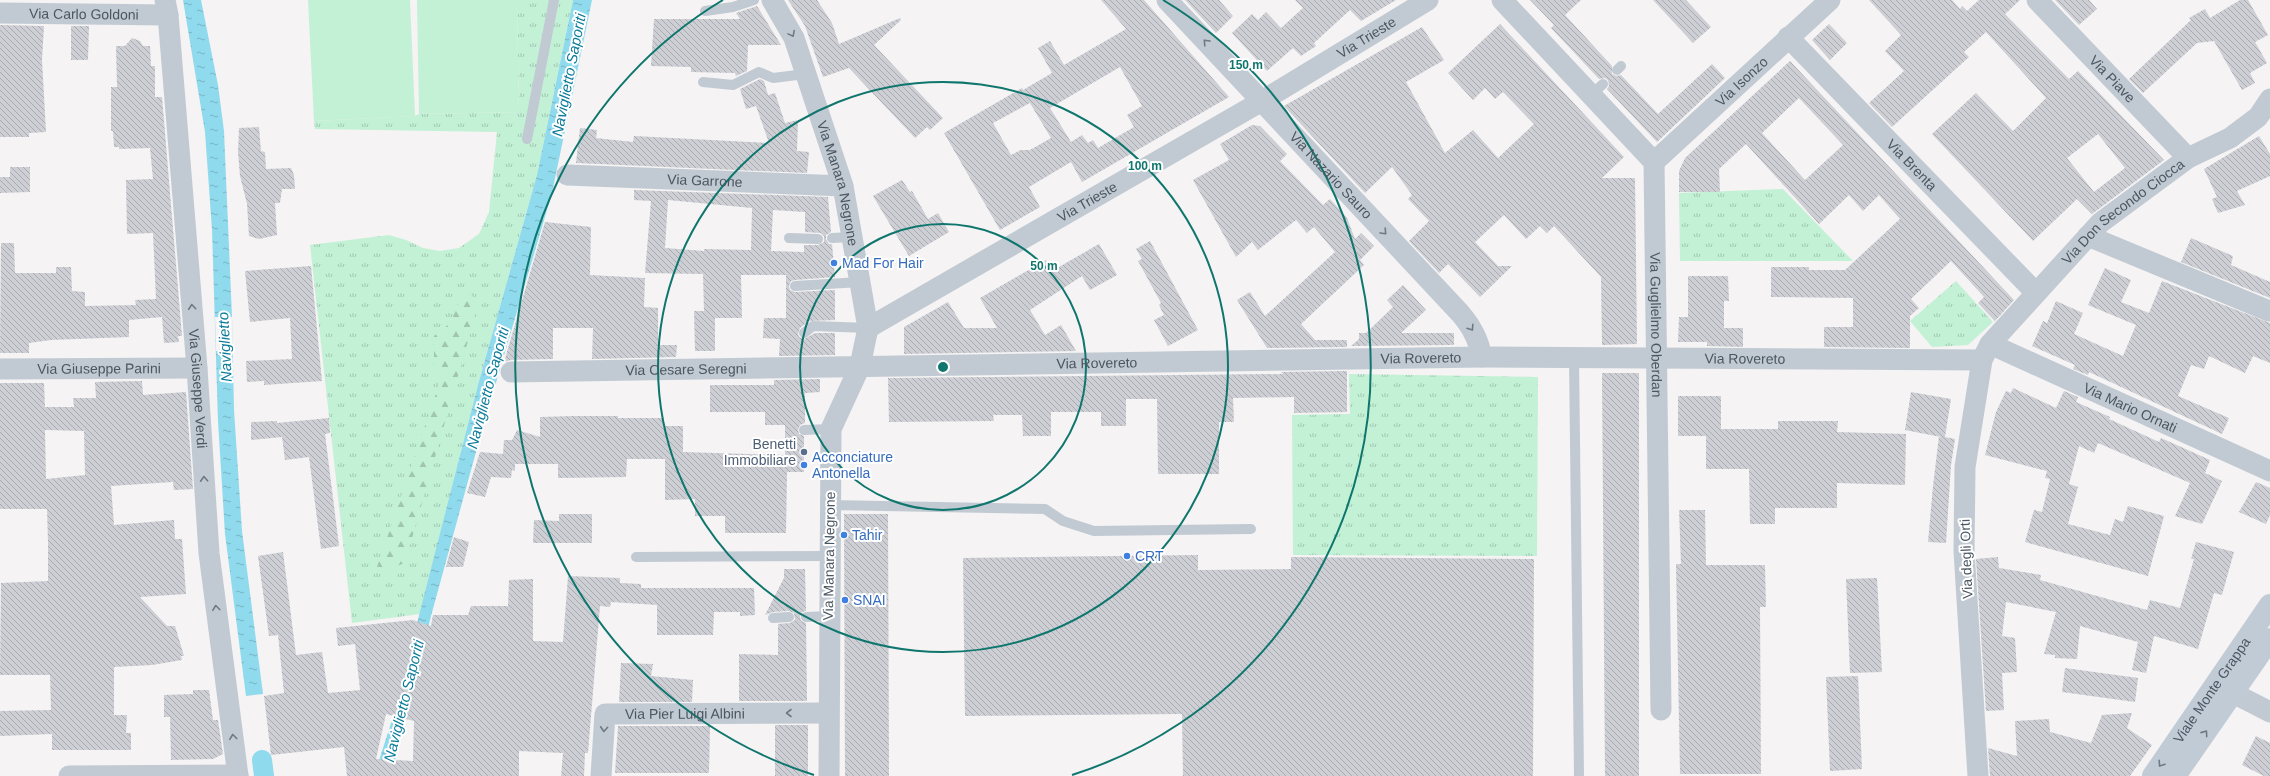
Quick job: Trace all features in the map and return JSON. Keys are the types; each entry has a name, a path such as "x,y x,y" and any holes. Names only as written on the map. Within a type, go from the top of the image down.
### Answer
{"street":[{"name":"Via Manara Negrone","path":"772,0 794,38 843,186 868,328 860,366 831,429 828,616 829,776"},
{"name":"Via Nazario Sauro","path":"1167,0 1460,313 1472,327 1477,338 1482,357"},
{"name":"Via Trieste","path":"868,328 1262,101 1428,0"},
{"path":"1502,0 1597,89 1654,162"},
{"name":"Via Isonzo","path":"1654,162 1788,37 1830,0"},
{"name":"Via Piave","path":"2037,0 2188,158"},
{"name":"Via Carlo Goldoni","path":"0,13 166,7"},
{"name":"Via Giuseppe Verdi","path":"166,7 197,368 209,553 238,775"},
{"name":"Via Brenta","path":"1788,37 2036,293"},
{"name":"Via Don Secondo Ciocca","path":"1986,352 2036,293 2100,223 2188,158 2230,138 2258,117 2270,99"},
{"name":"Via Guglielmo Oberdan","path":"1654,162 1661,710"},
{"name":"Via Garrone","path":"568,175 843,186"},
{"path":"2088,236 2269,311"},
{"name":"Via Rovereto","path":"860,366 1482,357 1656,358 1986,352"},
{"name":"Via Mario Ornati","path":"1986,352 2270,471"},
{"name":"Via degli Orti","path":"1978,776 1964,551 1965,467 1986,352"},
{"name":"Via Cesare Seregni","path":"511,372 860,366"},
{"name":"Via Giuseppe Parini","path":"0,368 197,368"},
{"name":"Viale Monte Grappa","path":"2153,776 2270,605"},
{"name":"Viale Monte Grappa","path":"2175,776 2270,639"},
{"name":"Viale Monte Grappa","path":"2233,693 2270,712"},
{"name":"Via Pier Luigi Albini","path":"601,776 605,714 828,713"},
{"path":"69,776 238,775"}],"lane":[{"path":"527,139 554,0"},
{"path":"705,11 732,7 754,0"},
{"path":"703,82 733,85 759,72 773,78 805,74"},
{"path":"832,238 852,237"},
{"path":"789,238 818,238"},
{"path":"794,286 860,282"},
{"path":"804,333 812,326 868,328"},
{"path":"1574,358 1579,776"},
{"path":"804,430 831,429"},
{"path":"829,505 1045,509 1063,521 1094,531 1251,529"},
{"path":"636,557 829,556"},
{"path":"806,617 828,616"},
{"path":"774,618 789,617"}],"green space":[{"path":"308,0 410,0 415,116 314,121"},
{"path":"417,0 517,0 519,112 419,114"},
{"path":"517,0 573,0 537,175 479,381 420,614 352,623 310,245 389,235 406,240 423,248 440,251 459,248 479,234 489,212 497,132 315,129 314,121 415,116 419,114 519,112"},
{"path":"1783,189 1853,261 1680,261 1679,193"},
{"path":"1956,281 1993,322 1968,345 1932,347 1910,321"},
{"path":"465,290 479,302 405,563 386,570 376,570 443,373 434,367 434,336 449,324"},
{"path":"1349,374 1538,377 1537,556 1293,555 1292,415 1350,414"}],"water":[{"path":"183,0 201,0 218,85 224,131 232,317 234,410 242,531 263,694 246,696 225,534 218,421 212,230 205,132"},
{"name":"Naviglietto Saporiti","path":"573,0 592,0 552,193 482,430 431,616 391,776 374,776 393,717 479,381 537,175"}],"pier":[{"path":"215,317 232,317 233,351 216,351"}],"building":[{"path":"788,0 817,0 832,23 839,44 900,18 901,20 874,45 943,118 930,130 927,127 915,138 849,68 823,77 805,26"},
{"path":"1101,0 1144,0 1229,97 1082,182 1071,162 1029,187 1040,207 1000,230 944,133 1022,88 1023,90 1052,73 1038,48 1050,41 1064,65 1126,29","holes":["1120,67 1142,106 1127,115 1134,127 1098,148 1093,140 1088,143 1082,135 1071,142 1050,108","1030,103 1051,138 1030,150 1021,150 1011,155 993,123"]},
{"path":"1185,0 1219,0 1233,16 1216,33"},
{"path":"1295,0 1396,0 1361,21 1350,10 1314,43 1316,46 1301,56 1293,48 1267,71 1232,33 1252,14 1258,20 1266,12 1281,28 1303,8"},
{"path":"1530,0 1581,0 1565,15 1612,66 1612,74 1616,76 1621,75 1658,114 1712,64 1725,78 1657,142 1607,89 1609,86 1608,80 1605,78 1599,79 1551,28 1554,25"},
{"path":"1653,0 1686,0 1711,27 1693,43"},
{"path":"1869,0 1952,0 1960,9 1962,6 1967,11 1979,0 2020,0 2005,14 2069,79 2078,71 2164,160 2092,214 2077,199 2033,241 1932,134 1976,93 2013,131 2046,98 1986,32 1964,52 1969,57 1892,127 1869,103 1904,71 1885,51 1901,35","holes":["2098,134 2125,168 2094,192 2067,158"]},
{"path":"2055,0 2089,0 2097,9 2079,25"},
{"path":"2240,0 2248,0 2268,35 2255,42 2267,63 2250,73 2255,83 2242,90 2214,41 2197,43 2143,93 2129,79 2191,20 2189,18 2205,9 2210,18"},
{"path":"757,6 781,45 748,45 747,71 736,76 735,73 691,72 691,67 651,66 654,19 740,19 736,13"},
{"path":"1500,24 1624,157 1602,178 1635,178 1637,344 1602,345 1601,277 1554,226 1547,233 1540,226 1526,239 1504,215 1475,242 1498,266 1512,266 1480,297 1448,264 1439,273 1409,241 1429,221 1408,199 1412,195 1392,167 1365,193 1284,106 1422,27 1444,60 1406,82 1445,153 1473,130 1498,158 1534,124 1503,92 1495,99 1485,88 1473,100 1448,73"},
{"path":"1829,24 1847,43 1830,60 1812,40"},
{"path":"0,25 44,26 42,60 46,132 29,133 29,137 0,137"},
{"path":"71,26 89,26 88,60 71,60"},
{"path":"132,38 140,41 143,46 150,46 151,66 155,66 155,97 162,97 182,336 178,336 179,342 164,343 162,317 129,320 129,337 51,340 29,343 29,353 0,353 1,243 14,243 15,273 56,273 56,267 71,267 72,291 85,292 85,306 136,305 135,300 156,299 153,233 127,234 126,180 153,179 150,148 119,149 119,147 114,147 113,131 111,131 111,87 117,87 116,46 125,46"},
{"path":"1790,61 2014,300 1995,321 1978,303 1984,297 1951,261 1911,299 1919,308 1910,316 1910,348 1824,347 1824,327 1853,327 1853,298 1771,297 1771,267 1809,267 1809,270 1845,270 1900,219 1879,195 1863,211 1849,195 1819,224 1746,144 1719,169 1720,192 1679,192 1679,171 1685,158","holes":["1799,98 1843,145 1805,180 1762,133"]},
{"path":"760,79 764,81 768,95 775,93 785,123 798,120 797,151 809,152 807,173 576,163 580,128 597,130 596,138 633,142 634,136 769,143 756,106 746,109 740,89"},
{"path":"1252,125 1260,126 1287,154 1280,161 1323,205 1330,199 1347,218 1355,239 1361,233 1374,246 1360,260 1364,265 1301,324 1315,340 1347,340 1347,347 1267,348 1237,300 1250,292 1265,316 1335,252 1314,227 1307,233 1296,220 1258,250 1252,242 1236,257 1193,180 1229,160 1220,144"},
{"path":"259,127 261,151 265,152 266,169 291,168 294,175 295,189 282,189 280,203 275,203 277,235 259,239 249,236 247,204 240,176 238,152 239,128"},
{"path":"2259,136 2270,154 2270,176 2237,191 2245,205 2218,213 2212,199 2217,197 2204,169"},
{"path":"10,167 30,167 30,192 0,193 0,177 10,177"},
{"path":"902,180 910,192 912,191 928,219 938,213 949,232 909,256 873,196"},
{"path":"634,190 828,197 831,232 826,235 826,239 829,244 832,244 835,277 795,280 791,281 789,286 790,290 795,292 835,290 835,320 809,321 800,328 798,334 799,337 804,339 815,333 835,333 835,355 779,356 780,339 763,338 764,318 786,318 786,275 741,275 742,318 715,318 715,351 695,351 694,311 704,311 703,274 645,273 651,201 634,200","holes":["668,200 752,208 751,250 704,249 704,251 665,248","773,210 805,212 805,232 821,233 824,236 824,242 818,245 804,245 804,252 771,251"]},
{"path":"545,222 591,227 590,275 645,278 644,307 658,308 658,345 677,345 676,357 592,359 593,328 553,328 553,359 511,360 504,362"},
{"path":"2191,238 2233,256 2231,265 2270,282 2270,298 2181,262"},
{"path":"1150,241 1198,330 1168,346 1154,320 1164,315 1159,305 1161,303 1138,261 1142,259 1136,249"},
{"path":"1099,244 1117,275 1090,290 1082,276 1030,310 1045,335 1061,325 1076,351 904,354 904,327 948,302 964,328 997,328 980,298 1046,260 1052,271"},
{"path":"311,266 322,381 264,385 264,381 247,382 246,361 292,359 290,318 250,322 245,271"},
{"path":"2105,268 2131,280 2121,302 2149,313 2162,281 2270,323 2270,363 2253,356 2245,373 2209,356 2204,369 2191,365 2178,396 2229,418 2222,434 2089,372 2088,375 2073,369 2075,365 2032,346 2043,321 2047,323 2056,301 2083,313 2074,334 2123,356 2136,325 2088,305"},
{"path":"1688,276 1728,276 1729,301 1724,301 1724,328 1743,328 1743,347 1707,346 1707,342 1678,342 1679,317 1688,317"},
{"path":"1403,285 1426,310 1401,333 1454,333 1454,345 1351,346 1359,339 1359,333 1366,333 1393,307 1387,300"},
{"path":"1347,371 1347,412 1294,413 1294,397 1233,398 1234,422 1219,422 1219,474 1158,474 1157,399 1126,399 1126,426 1101,426 1101,412 1051,412 1051,436 1023,436 1022,415 993,415 994,421 889,422 888,378 1283,374 1281,372"},
{"path":"1602,373 1639,373 1639,776 1605,776"},
{"path":"820,379 820,392 805,393 805,423 800,425 798,430 799,434 804,436 804,472 787,472 786,533 725,533 725,516 695,516 695,499 665,500 665,459 627,459 626,477 558,478 558,464 515,464 515,471 512,470 511,478 491,477 485,497 467,493 480,452 503,454 504,440 512,440 517,430 540,437 540,417 618,416 618,418 664,418 664,426 683,426 683,452 785,455 785,425 765,425 765,412 710,412 710,385 774,385 774,380"},
{"path":"142,381 143,395 186,392 193,489 174,490 173,482 111,486 114,525 174,520 175,539 182,539 186,594 140,597 167,626 175,626 184,656 181,656 182,660 152,665 114,667 114,715 127,715 126,733 131,733 131,750 52,750 52,734 0,736 0,711 51,710 50,675 0,675 1,583 48,581 48,542 47,509 0,509 0,383 44,383 45,407 74,407 73,398 96,398 95,382","holes":["45,430 84,431 85,475 46,479"]},
{"path":"2013,388 2056,408 2064,391 2078,397 2076,402 2110,417 2109,419 2159,442 2161,438 2210,460 2205,473 2222,481 2202,524 2175,516 2190,483 2098,443 2094,453 2079,446 2069,484 2078,487 2068,524 2110,535 2115,519 2123,522 2128,506 2164,516 2148,576 2025,542 2034,510 2042,512 2050,479 2045,478 2047,471 1985,455 1996,412 2006,391 2011,393"},
{"path":"1911,392 1951,399 1945,437 1955,439 1951,465 1946,543 1928,542 1939,437 1905,430"},
{"path":"1678,396 1721,396 1721,429 1778,429 1778,421 1838,421 1837,432 1906,434 1905,485 1837,483 1837,508 1775,508 1775,524 1750,524 1749,469 1706,469 1706,436 1678,436"},
{"path":"329,418 330,433 325,434 339,546 321,549 309,457 285,460 282,437 251,440 251,422 277,421 277,423"},
{"path":"2256,482 2270,488 2270,515 2266,524 2239,512"},
{"path":"1679,510 1705,510 1706,565 1765,565 1766,607 1760,607 1761,774 1680,774 1676,564 1681,564"},
{"path":"559,514 592,514 592,543 533,543 534,520 559,521"},
{"path":"844,514 888,514 889,776 845,776"},
{"path":"454,537 469,542 463,567 446,567"},
{"path":"2196,542 2234,552 2222,595 2214,593 2198,649 2154,636 2146,673 2132,670 2138,642 2080,626 2077,659 2055,658 2055,655 2044,654 2056,612 2006,602 2002,636 2015,638 2017,672 2002,673 2004,710 1986,711 1976,559 1998,557 1999,568 2041,575 2040,580 2147,610 2150,600 2180,608 2194,559 2191,559"},
{"path":"283,552 296,655 322,652 328,693 360,690 355,644 338,646 336,628 413,620 431,626 433,615 468,615 471,606 508,606 509,580 533,579 533,641 563,642 568,576 620,578 620,583 641,584 641,588 754,588 755,615 740,616 740,612 714,612 713,635 657,635 657,605 611,602 610,607 600,606 588,753 585,753 584,776 561,776 563,753 519,751 519,776 347,776 344,747 271,755 264,696 284,693 278,635 269,636 258,556","holes":["386,714 414,721 413,761 376,759"]},
{"path":"1198,555 1198,570 1291,569 1291,557 1534,559 1533,776 1183,776 1182,714 965,716 963,558"},
{"path":"784,569 805,569 806,611 802,612 800,617 801,621 806,623 807,701 739,701 739,654 778,655 778,624 790,623 795,620 794,613 789,611 773,612 765,615 784,578"},
{"path":"1877,578 1882,672 1850,673 1846,579"},
{"path":"621,663 653,664 651,676 693,680 692,702 619,702"},
{"path":"2065,668 2138,678 2135,702 2062,692"},
{"path":"1858,676 1862,769 1830,771 1826,677"},
{"path":"193,690 209,690 213,720 218,720 223,754 213,759 171,760 170,717 164,717 164,695 193,694"},
{"path":"2132,713 2127,728 2152,745 2130,776 1990,776 1988,748 2017,756 2015,721 2049,719 2050,732 2091,743 2102,715"},
{"path":"775,725 808,725 808,776 775,776"},
{"path":"618,726 710,726 709,773 615,773"},
{"path":"2256,736 2270,743 2270,776 2264,776 2242,765"}],"waterway":[{"name":"Naviglietto","path":"262,760 264,776"}],"place":[{"name":"Mad For Hair","path":"834,263"},
{"name":"Benetti Immobiliare","path":"804,452"},
{"name":"Acconciature Antonella","path":"804,465"},
{"name":"Tahir","path":"844,535"},
{"name":"CRT","path":"1127,556"},
{"name":"SNAI","path":"845,600"}]}
